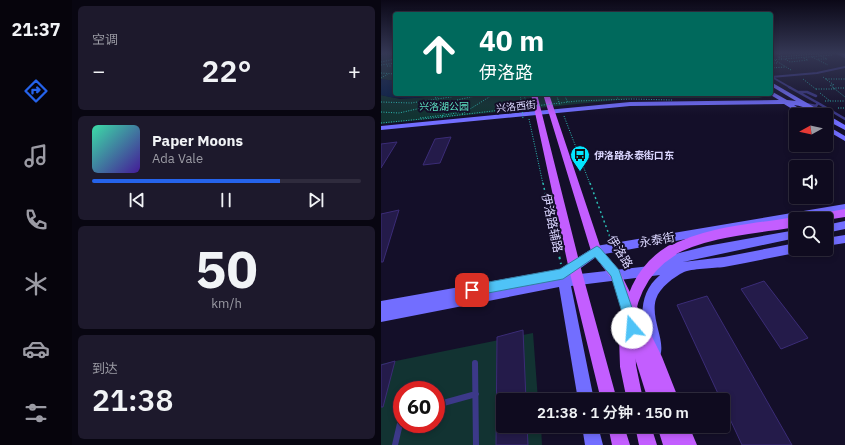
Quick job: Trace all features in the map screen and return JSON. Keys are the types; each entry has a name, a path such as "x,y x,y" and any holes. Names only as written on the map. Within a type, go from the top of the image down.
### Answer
{"main road":[{"path":"534,96 574,265 568,278 607,393"},
{"name":"伊洛路","path":"547,96 597,251 615,274"},
{"path":"833,215 845,213"},
{"path":"634,393 627,359 628,322 630,306 648,272 665,254 677,248 712,237 789,223"},
{"path":"615,274 651,365 667,393"},
{"path":"651,365 655,393"},
{"path":"618,433 621,445"},
{"path":"645,433 648,445"},
{"path":"668,433 672,445"},
{"path":"684,433 688,445"}],"street":[{"path":"773,85 811,108"},
{"path":"773,94 796,108"},
{"name":"兴洛西街","path":"381,129 525,114 631,106 804,104"},
{"path":"833,121 845,128"},
{"path":"833,131 845,139"},
{"name":"永泰街","path":"574,265 597,251 614,247 845,207"},
{"path":"833,228 845,225"},
{"path":"615,274 707,252 789,235"},
{"path":"833,241 845,239"},
{"path":"651,365 647,312 651,295 662,278 677,270 789,249"},
{"path":"381,307 568,278 724,262"},
{"path":"381,315 568,278"},
{"path":"568,278 585,393"},
{"path":"591,433 594,445"}],"lane":[{"path":"773,76 805,74"},
{"path":"773,77 845,119"},
{"path":"798,92 807,92 816,96"},
{"path":"804,104 816,106 818,103"},
{"path":"475,363 477,445"},
{"path":"445,403 476,394"},
{"path":"395,445 398,433"}],"path":[{"path":"818,74 834,85 830,85 845,97"},
{"path":"826,79 845,79"},
{"path":"833,88 845,88"},
{"path":"816,89 835,89"},
{"path":"433,100 441,96"},
{"path":"381,102 411,103 458,96"},
{"path":"381,112 399,113 473,96"},
{"path":"462,114 491,96"},
{"path":"520,96 525,114"},
{"name":"伊洛路辅路","path":"524,96 525,114 568,278"},
{"path":"557,96 614,247"},
{"path":"565,96 569,105"},
{"path":"381,123 600,99 672,100"},
{"path":"813,101 845,102"},
{"path":"442,117 447,108 452,104 465,103 469,105 462,112 445,115"},
{"path":"522,107 525,114"}],"green space":[{"path":"381,74 393,74 393,81 381,79"},
{"name":"兴洛湖公园","path":"381,95 400,99 425,97 763,97 636,98 381,124"},
{"path":"533,333 537,393 496,393 496,433 541,433 542,445 381,445 381,364"}],"water":[{"path":"381,79 393,81 393,96 428,96 395,98 381,95"}],"building":[{"path":"451,137 440,163 423,165 435,139"},
{"path":"397,142 381,168 381,144"},
{"path":"399,210 383,262 381,262 381,214"},
{"path":"764,281 808,338 781,349 741,289"},
{"path":"707,296 792,445 742,445 730,419 730,393 718,393 677,305"},
{"path":"523,330 526,393 496,393 497,337"},
{"path":"395,361 383,407 381,407 381,365"},
{"path":"496,433 527,433 528,445 496,445"}],"place":[{"name":"伊洛路永泰街口东","path":"580,172"}],"route":[{"path":"472,290 563,274 574,265 597,251 615,274 632,328"}]}
